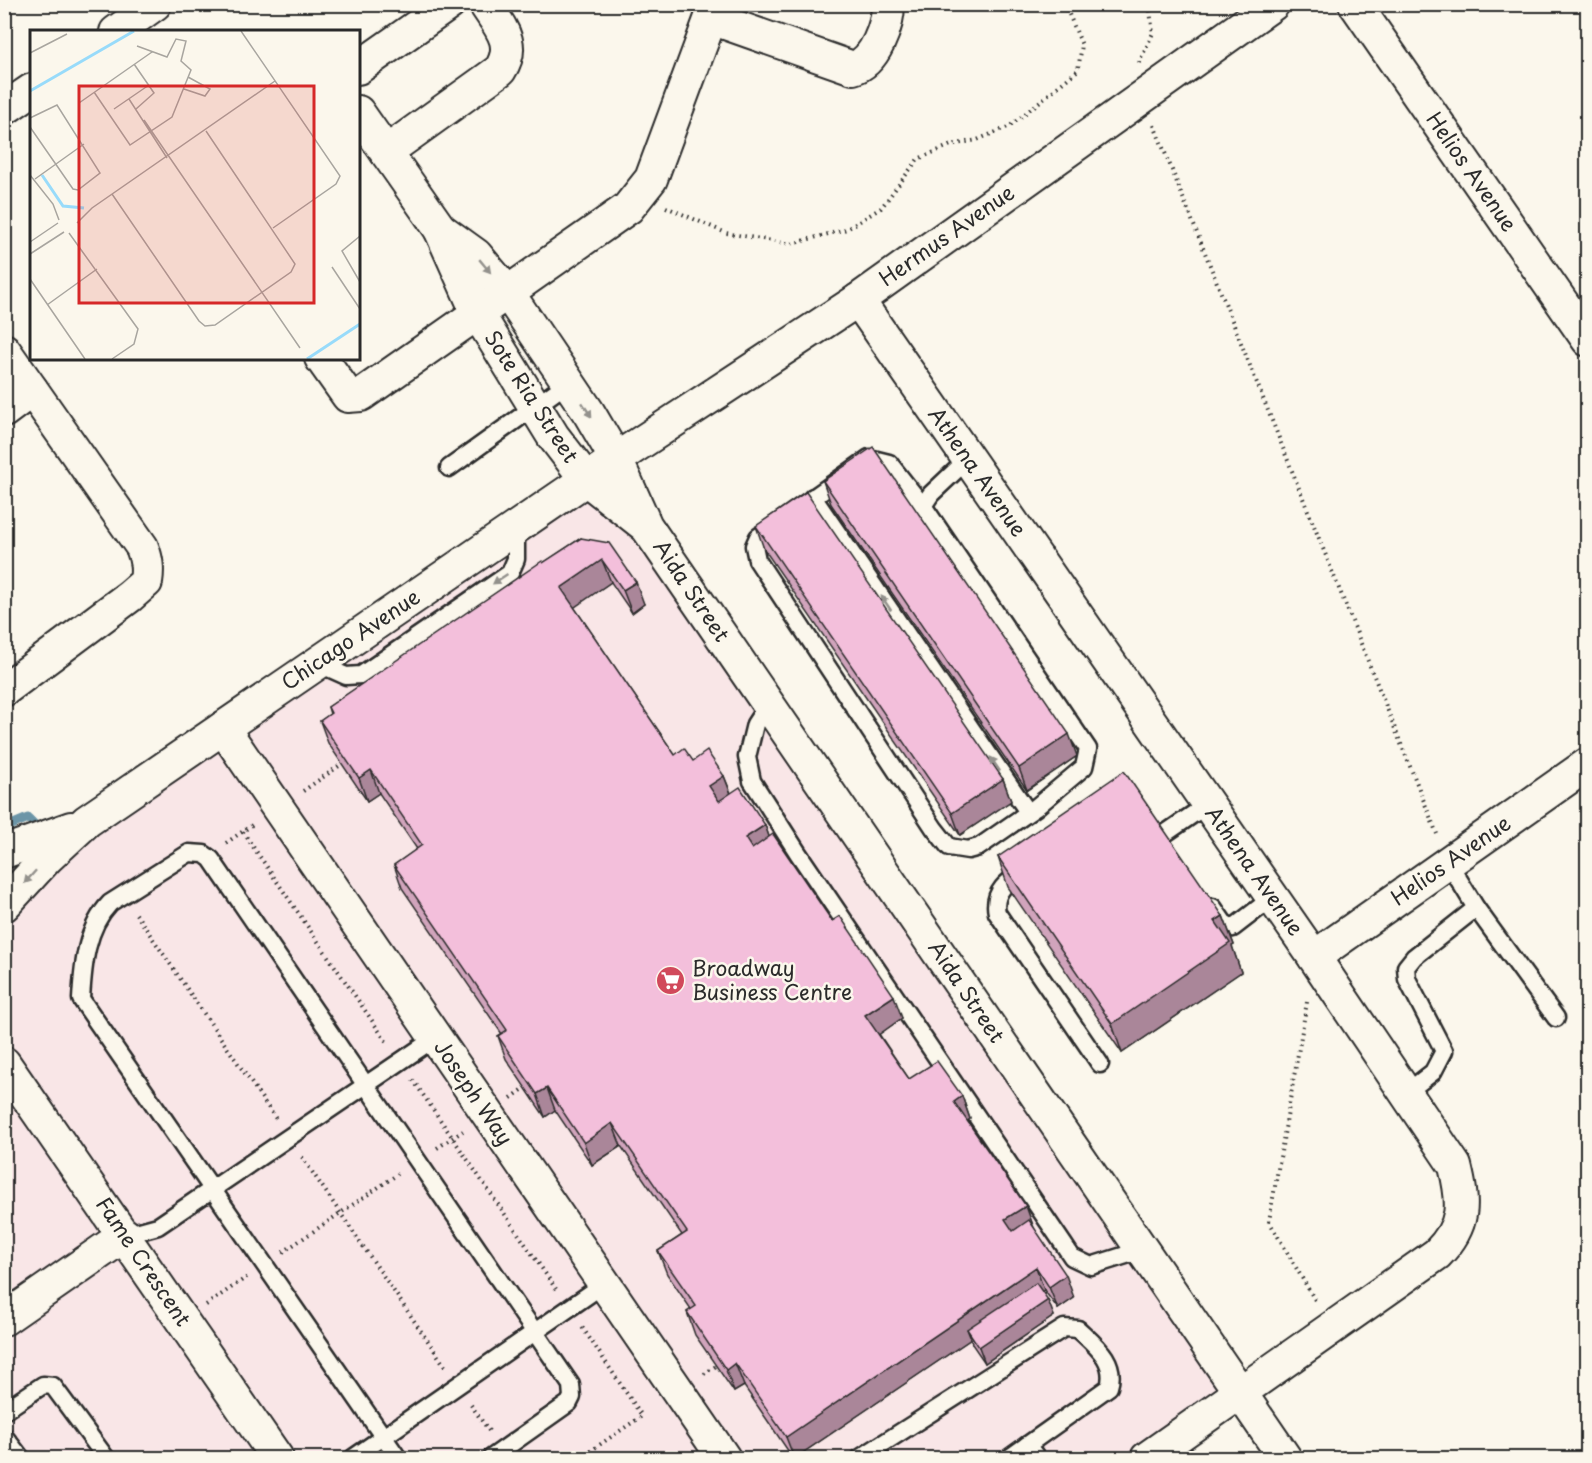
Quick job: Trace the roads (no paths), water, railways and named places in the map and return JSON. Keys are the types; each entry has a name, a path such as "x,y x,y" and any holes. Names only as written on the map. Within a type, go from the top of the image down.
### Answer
{"street":[{"path":"119,30 154,4"},
{"path":"360,67 449,4"},
{"path":"386,152 500,70 508,53 507,36 485,4"},
{"name":"Sote Ria Street","path":"322,360 348,396 355,397 614,221 642,193 658,163 714,11 853,68 868,61 873,53 887,15 888,4"},
{"name":"Hermus Avenue","path":"616,459 858,300 1273,4"},
{"name":"Helios Avenue","path":"1355,4 1587,340"},
{"path":"4,109 30,91"},
{"name":"Sote Ria Street","path":"360,115 440,229 478,314 553,436 586,479"},
{"name":"Sote Ria Street","path":"440,229 476,255 508,293 569,382 616,459"},
{"name":"Athena Avenue","path":"858,300 1273,897 1455,1166 1462,1203 1452,1239 1437,1254 1240,1393"},
{"path":"4,350 142,547 147,558 146,582 4,690"},
{"path":"4,411 32,390"},
{"name":"Chicago Avenue","path":"4,905 47,858 87,821 616,459"},
{"name":"Aida Street","path":"616,459 646,526 1285,1458"},
{"name":"Aida Street","path":"586,479 646,526"},
{"name":"Joseph Way","path":"223,728 724,1458"},
{"name":"Helios Avenue","path":"1314,957 1587,764"},
{"name":"Chicago Avenue","path":"4,852 87,821"},
{"name":"Fame Crescent","path":"6,1061 277,1458"},
{"path":"4,1319 125,1235"},
{"path":"1147,1458 1240,1393"}],"lane":[{"path":"449,468 569,382"},
{"path":"874,458 889,463 923,506 1088,749 1084,767 1028,813 979,847 968,850 949,847 934,828 757,560 754,546 758,537 813,497 866,460 874,458"},
{"path":"923,506 931,494 968,459"},
{"path":"813,497 1028,813"},
{"path":"768,704 755,724 747,757 752,781 798,853 1072,1257 1090,1266 1142,1250"},
{"path":"1153,819 1166,840 1208,804"},
{"path":"398,1458 81,999 84,961 96,920 110,903 189,853 204,854 211,859 571,1386 572,1397 569,1403 497,1454"},
{"path":"1040,860 1002,888 996,901 997,913 1100,1064"},
{"path":"1448,862 1476,908 1556,1018"},
{"path":"1203,894 1224,923 1233,928 1273,897"},
{"path":"1406,1093 1433,1072 1444,1052 1407,979 1406,967 1414,957 1476,908"},
{"path":"125,1235 158,1226 435,1038"},
{"path":"352,1458 604,1284"},
{"path":"860,1458 1064,1328 1078,1329 1108,1360 1112,1371 1109,1387 1032,1452 1009,1458"},
{"path":"4,1412 43,1384 57,1389 106,1458"},
{"path":"4,1436 21,1458"}],"waterway":[{"path":"4,828 28,818 35,825"}],"place":[{"name":"Broadway Business Centre","path":"671,981"}]}
